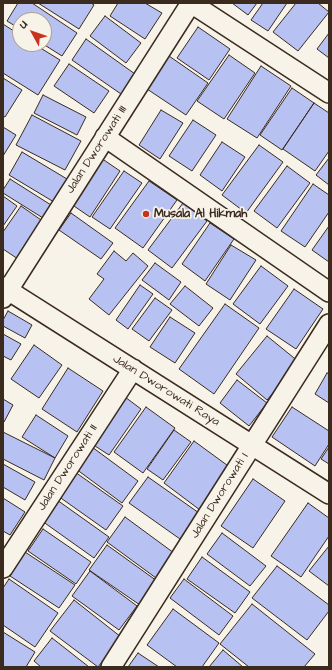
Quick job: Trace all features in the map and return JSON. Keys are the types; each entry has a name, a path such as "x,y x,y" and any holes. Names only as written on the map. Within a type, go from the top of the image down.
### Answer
{"street":[{"path":"191,3 329,93"},
{"name":"Jalan Dworowati III","path":"5,292 191,3"},
{"path":"105,137 329,292"},
{"name":"Jalan Dworowati Raya","path":"5,292 133,369 329,494"},
{"name":"Jalan Dworowati I","path":"111,667 329,324"},
{"name":"Jalan Dworowati II","path":"3,568 133,369"}],"building":[{"path":"18,3 32,3 46,12 12,12"},
{"path":"38,3 91,3 94,5 79,29"},
{"path":"118,3 145,3 162,13 145,39 110,16"},
{"path":"232,3 257,3 248,15"},
{"path":"263,3 287,3 268,31 251,20"},
{"path":"296,3 318,3 329,12 298,51 273,32"},
{"path":"12,13 12,24 7,21"},
{"path":"52,16 77,33 62,56 52,50"},
{"path":"105,16 141,43 126,63 90,36"},
{"path":"3,24 12,30 12,52 47,52 60,60 38,95 3,73"},
{"path":"198,27 230,49 209,80 177,58"},
{"path":"329,33 329,58 317,49"},
{"path":"86,39 135,74 121,94 72,60"},
{"path":"229,55 255,73 224,119 197,101"},
{"path":"169,56 208,83 186,115 147,89"},
{"path":"69,64 109,91 94,113 54,86"},
{"path":"261,66 291,86 257,138 227,119"},
{"path":"3,78 22,90 5,117 3,116"},
{"path":"292,88 314,103 282,150 260,135"},
{"path":"43,95 86,117 77,135 34,113"},
{"path":"314,103 329,113 329,151 315,171 283,149"},
{"path":"161,110 183,123 160,159 139,145"},
{"path":"32,115 81,141 65,170 16,145"},
{"path":"193,120 216,135 192,171 169,156"},
{"path":"3,127 16,135 3,156"},
{"path":"222,142 245,157 222,191 200,175"},
{"path":"259,145 283,162 246,213 222,195"},
{"path":"22,152 67,179 54,202 9,175"},
{"path":"101,158 120,171 90,217 71,204"},
{"path":"329,158 329,185 316,175"},
{"path":"287,166 310,183 277,228 254,211"},
{"path":"124,171 142,183 110,229 92,217"},
{"path":"10,179 51,205 43,218 3,193 3,190"},
{"name":"Musala Al Hikmah","path":"149,181 177,200 143,248 115,228"},
{"path":"313,184 329,195 329,212 305,247 281,231"},
{"path":"3,196 17,206 3,226"},
{"path":"183,203 207,221 172,268 148,250"},
{"path":"21,206 44,222 18,259 3,249 3,232"},
{"path":"71,213 113,243 101,259 59,230"},
{"path":"210,223 234,239 205,281 182,264"},
{"path":"329,226 329,262 312,250"},
{"path":"231,245 256,260 230,300 206,284"},
{"path":"114,251 126,261 133,253 148,266 109,315 89,299 104,279 97,274"},
{"path":"155,263 181,282 169,300 142,280"},
{"path":"261,266 288,286 260,324 233,304"},
{"path":"140,285 153,294 128,329 116,320"},
{"path":"185,286 213,308 199,326 170,304"},
{"path":"294,289 323,309 296,349 266,329"},
{"path":"155,298 172,310 149,341 132,329"},
{"path":"225,304 259,328 214,394 179,369"},
{"path":"8,311 32,325 25,338 3,326 3,320"},
{"path":"170,317 195,333 175,363 150,347"},
{"path":"3,334 21,344 11,360 3,356"},
{"path":"267,336 299,362 267,400 236,374"},
{"path":"34,345 62,365 39,398 11,379"},
{"path":"68,368 103,391 77,432 42,409"},
{"path":"327,373 329,374 329,403 315,394"},
{"path":"237,380 267,403 249,426 220,403"},
{"path":"125,397 141,409 109,455 92,444"},
{"path":"3,399 13,405 4,422 3,422"},
{"path":"146,407 175,428 143,473 114,452"},
{"path":"292,407 329,431 329,444 315,466 272,437"},
{"path":"36,415 68,436 55,458 22,437"},
{"path":"174,430 191,442 163,480 147,469"},
{"path":"3,432 55,458 44,480 3,459"},
{"path":"194,441 231,468 200,510 164,483"},
{"path":"92,447 138,481 122,503 76,469"},
{"path":"329,447 329,464 321,459"},
{"path":"3,464 35,482 25,500 3,487"},
{"path":"75,472 123,506 106,530 58,496"},
{"path":"148,477 199,513 180,539 129,503"},
{"path":"253,479 285,501 253,548 221,526"},
{"path":"3,498 25,512 10,535 3,531"},
{"path":"57,500 109,537 94,558 42,521"},
{"path":"308,503 329,518 329,536 301,577 271,556"},
{"path":"125,517 174,553 156,578 107,542"},
{"path":"43,529 91,562 76,584 28,551"},
{"path":"222,533 266,566 250,586 207,554"},
{"path":"107,545 157,581 140,605 89,570"},
{"path":"329,546 329,586 309,571"},
{"path":"25,552 75,585 59,608 10,576"},
{"path":"202,557 250,592 235,613 187,579"},
{"path":"277,566 329,605 329,611 307,640 252,598"},
{"path":"90,571 137,606 119,630 72,596"},
{"path":"9,579 58,613 35,647 3,625 3,588"},
{"path":"184,579 233,616 219,635 170,598"},
{"path":"74,600 121,637 98,667 50,631"},
{"path":"252,604 315,654 304,667 249,667 220,644"},
{"path":"173,609 219,643 202,667 177,667 147,645"},
{"path":"3,632 35,652 26,667 3,667"},
{"path":"52,638 89,667 41,667 34,661"},
{"path":"223,650 243,667 209,667"},
{"path":"138,653 159,667 128,667"}],"place":[{"name":"Musala Al Hikmah","path":"146,214"}]}
